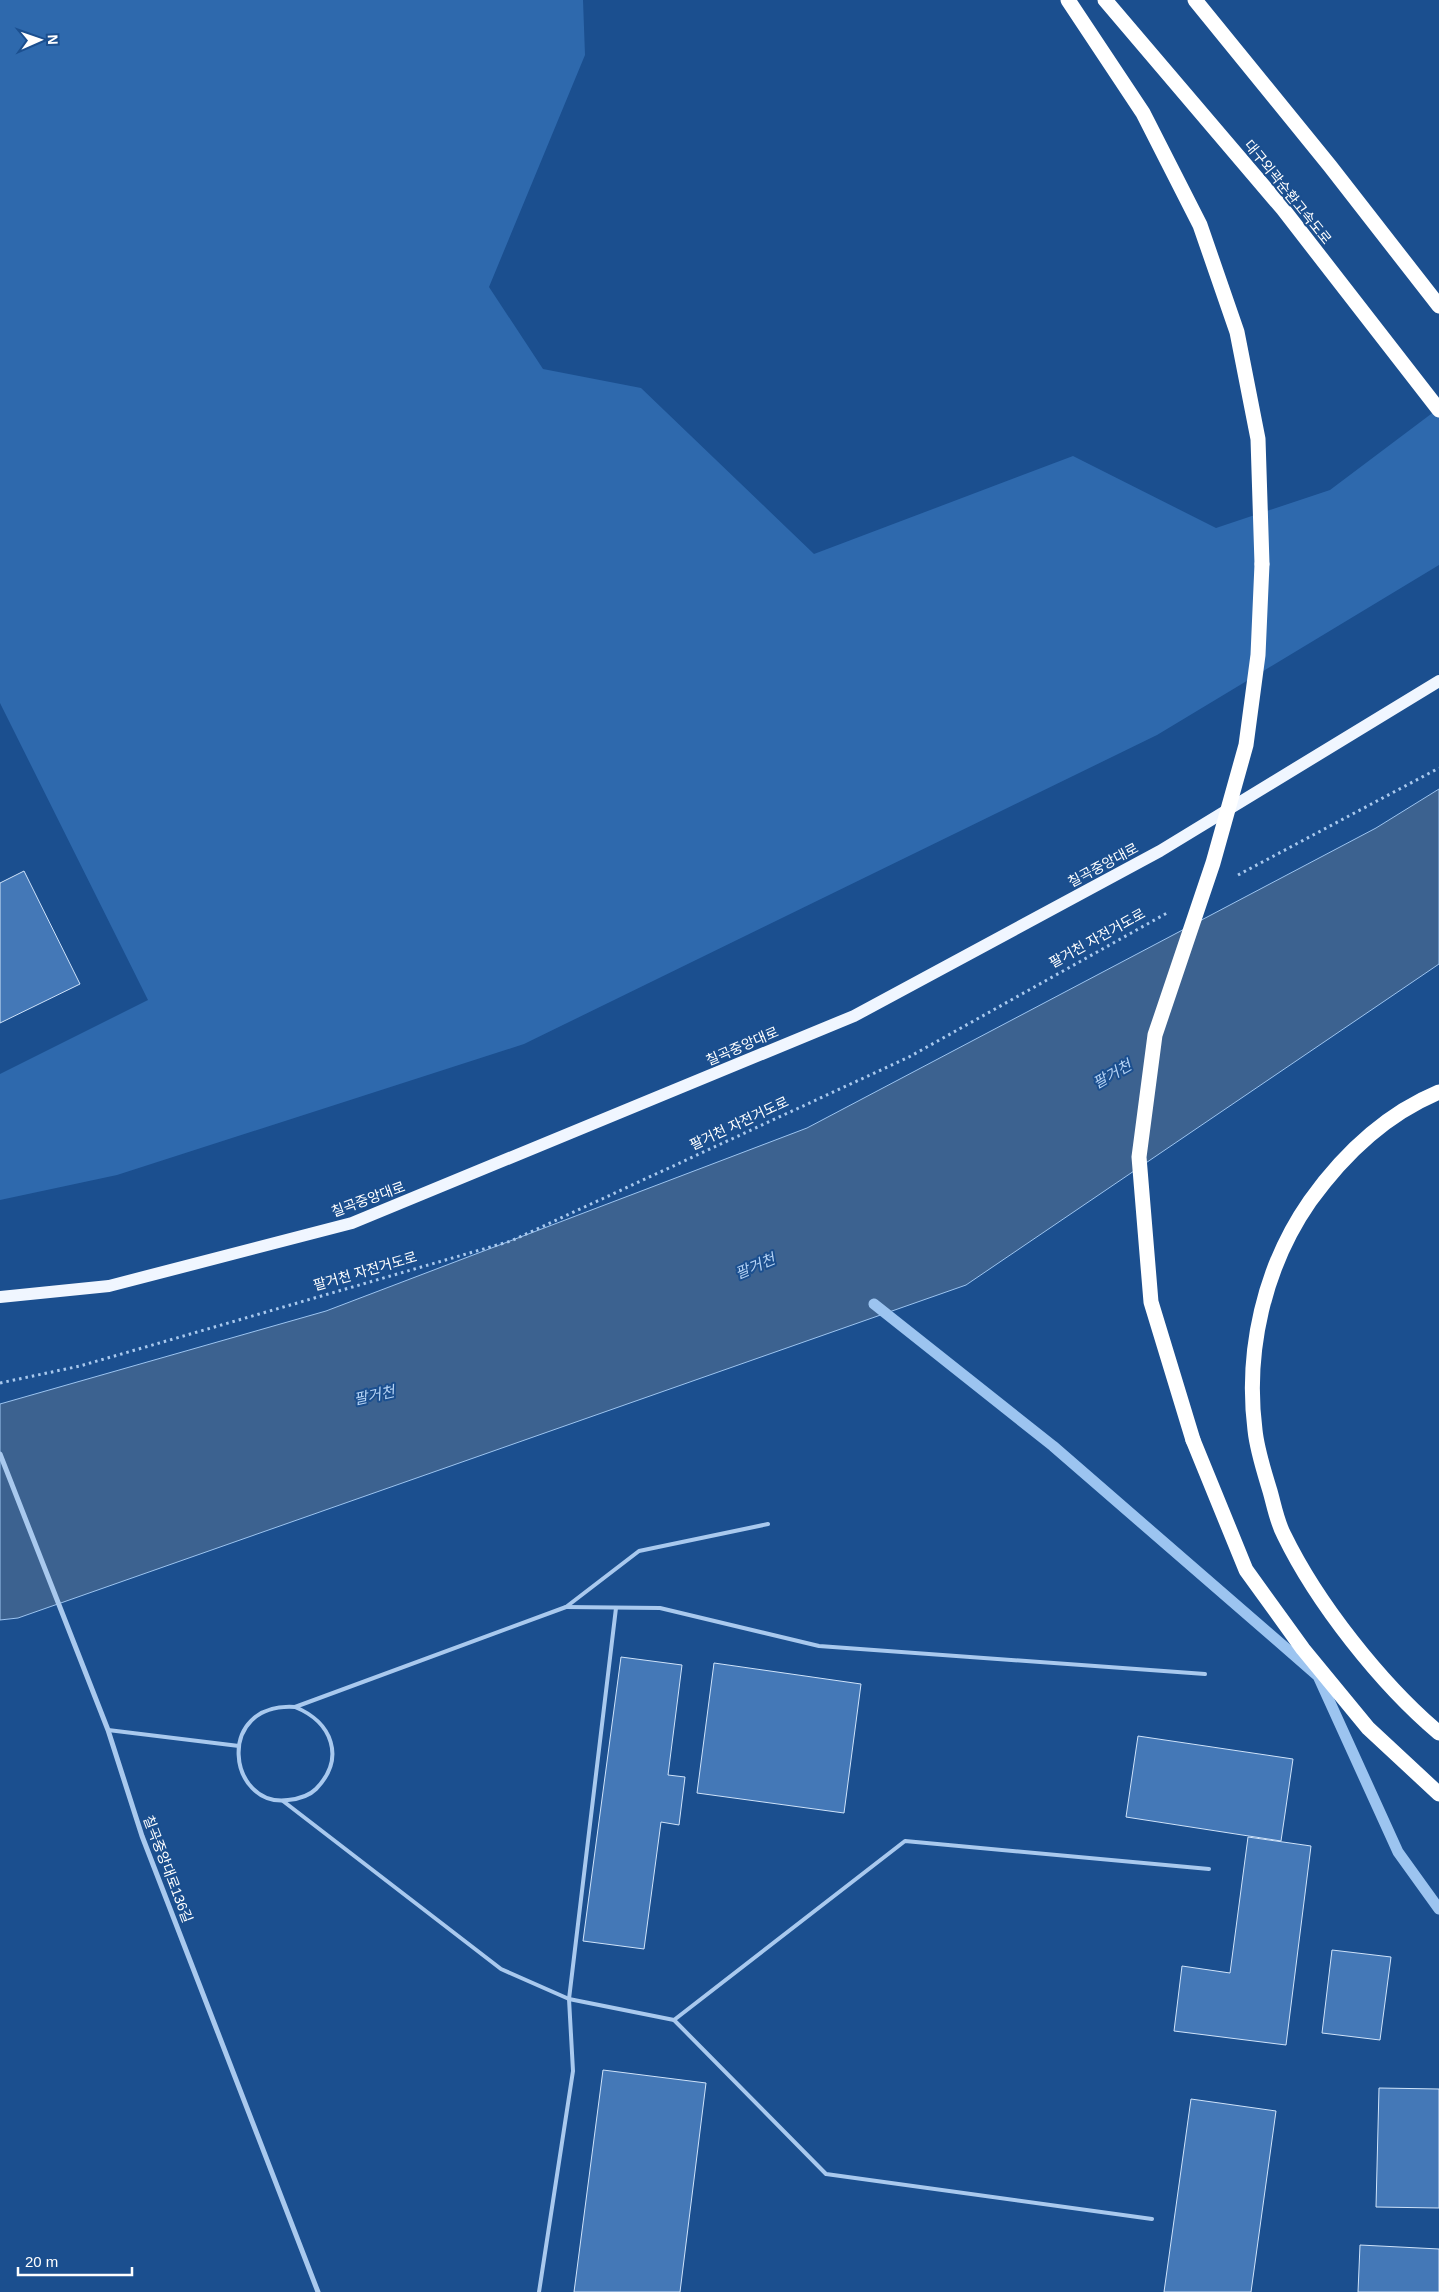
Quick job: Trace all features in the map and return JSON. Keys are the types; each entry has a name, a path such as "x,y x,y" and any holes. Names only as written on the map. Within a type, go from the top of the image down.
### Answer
{"highway":[{"path":"1068,0 1143,113 1200,225 1237,332 1258,439 1262,564 1258,654 1246,746 1214,863 1155,1035 1139,1158 1151,1302 1193,1440 1246,1570 1303,1649 1368,1728 1439,1794"},
{"name":"대구외곽순환고속도로","path":"1105,0 1283,209 1439,410"},
{"path":"1195,0 1330,166 1439,306"},
{"path":"1439,1092 1422,1099 1383,1125 1349,1153 1325,1181 1300,1216 1282,1249 1268,1286 1257,1331 1253,1378 1255,1431 1264,1471 1283,1534 1322,1603 1381,1674 1439,1732"}],"main road":[{"name":"칠곡중앙대로","path":"0,1298 109,1286 352,1223 854,1016 1160,851 1439,682"}],"street":[{"name":"칠곡중앙대로136길","path":"0,1454 86,1678 108,1730 142,1836 318,2292"}],"lane":[{"path":"295,1707 566,1607 639,1552 768,1524"},
{"path":"566,1607 660,1608 819,1646 1205,1674"},
{"path":"539,2292 573,2072 569,2000 616,1608"},
{"path":"280,1706 295,1707 309,1713 321,1723 329,1736 332,1750 331,1766 324,1780 313,1792 299,1799 284,1801 268,1798 254,1789 244,1777 239,1762 239,1746 243,1732 253,1719 265,1711 280,1706"},
{"path":"108,1730 239,1746"},
{"path":"284,1801 501,1969 569,2000 674,2020 826,2174 1152,2218"},
{"path":"674,2020 905,1842 1209,1869"}],"path":[{"path":"1235,876 1439,768"},
{"name":"팔거천 자전거도로","path":"0,1383 80,1366 511,1241 909,1057 1174,909"}],"shaded area":[{"path":"0,0 583,0 585,55 489,287 543,369 641,388 814,554 1073,456 1216,528 1330,490 1439,408 1439,565 1157,735 524,1044 117,1175 0,1200 0,1074 148,1000 0,703"}],"water":[{"name":"팔거천","path":"1439,789 1439,964 966,1285 18,1618 0,1620 0,1404 326,1311 807,1128 1376,828"}],"building":[{"path":"24,871 80,984 0,1023 0,883"},
{"path":"621,1657 682,1665 668,1775 685,1777 679,1825 661,1822 644,1949 583,1941"},
{"path":"714,1663 861,1684 844,1813 697,1793"},
{"path":"1138,1736 1293,1759 1281,1841 1126,1817"},
{"path":"1248,1837 1311,1846 1286,2045 1174,2031 1182,1966 1230,1973"},
{"path":"1332,1950 1391,1957 1380,2040 1322,2033"},
{"path":"603,2070 706,2083 680,2292 574,2292"},
{"path":"1379,2088 1439,2089 1439,2208 1376,2207"},
{"path":"1191,2099 1276,2111 1251,2292 1164,2292"},
{"path":"1360,2245 1439,2249 1439,2292 1358,2292"}],"waterway":[{"path":"874,1304 1053,1446 1318,1676 1398,1852 1439,1909"}]}
